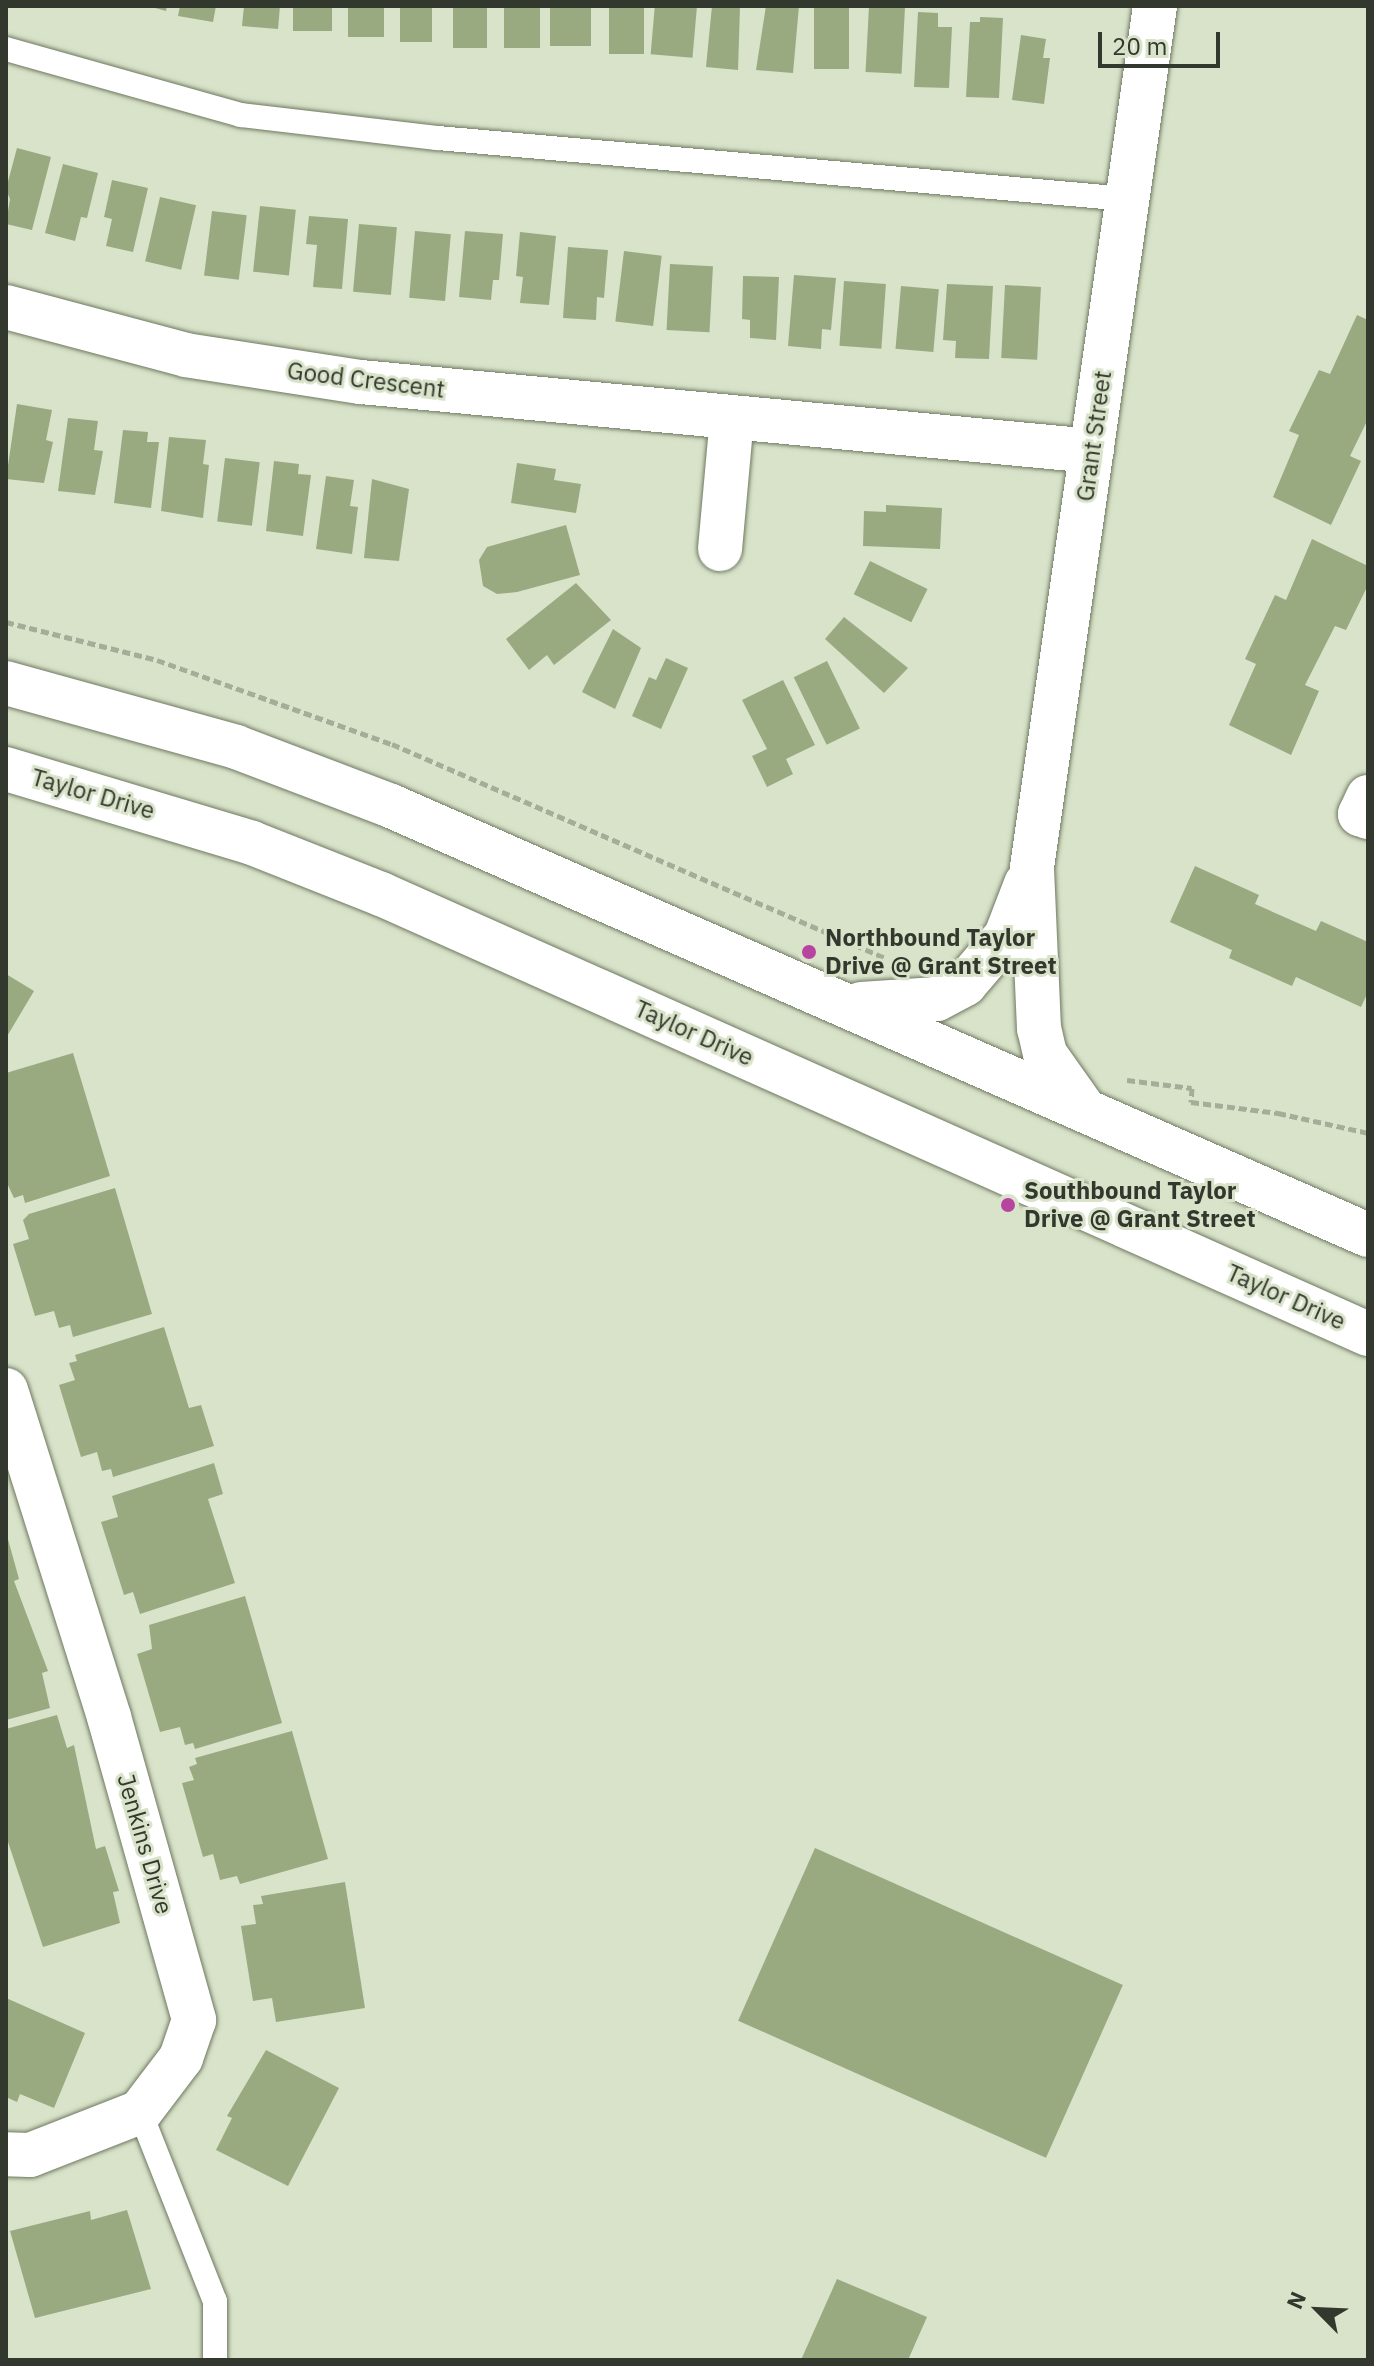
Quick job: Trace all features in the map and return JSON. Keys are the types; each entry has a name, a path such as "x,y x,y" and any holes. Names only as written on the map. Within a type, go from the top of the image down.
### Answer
{"main road":[{"name":"Grant Street","path":"1032,867 1155,6"},
{"name":"Good Crescent","path":"6,307 186,355 299,373 1092,451"},
{"path":"720,549 732,418"},
{"path":"6,683 236,747 391,806 853,1004 1368,1235"},
{"name":"Taylor Drive","path":"6,769 224,833 381,894 1368,1334"},
{"path":"1368,797 1360,814 1368,817"},
{"path":"853,1004 937,999 965,984 1006,936 1032,867"},
{"path":"1032,867 1039,1029 1045,1054 1081,1105"},
{"name":"Jenkins Drive","path":"10,1418 109,1717 194,2020 181,2058 140,2112"},
{"path":"6,2154 30,2155 140,2112"}],"lane":[{"path":"6,49 241,115 438,138 1127,199"},
{"path":"140,2112 215,2301 215,2360"}],"path":[{"path":"6,622 157,660 392,744 893,963"},
{"path":"1120,1079 1192,1088 1191,1102 1278,1113 1368,1133"}],"building":[{"path":"148,6 167,6 166,11"},
{"path":"180,6 216,6 213,22 178,16"},
{"path":"244,6 280,6 278,29 242,26"},
{"path":"293,6 332,6 332,31 293,31"},
{"path":"348,6 384,6 384,37 348,37"},
{"path":"400,6 432,6 432,42 400,42"},
{"path":"453,6 487,6 487,48 453,48"},
{"path":"504,6 540,6 540,48 504,48"},
{"path":"550,6 591,6 591,46 550,46"},
{"path":"609,6 644,6 644,54 609,54"},
{"path":"655,6 697,6 692,58 651,54"},
{"path":"712,6 740,6 738,70 706,67"},
{"path":"766,6 799,6 793,73 756,70"},
{"path":"814,6 849,6 849,69 814,69"},
{"path":"869,6 905,8 901,74 866,72"},
{"path":"918,12 938,13 938,27 952,27 949,88 914,87"},
{"path":"980,17 1003,18 999,98 966,97 970,22 980,22"},
{"path":"1021,35 1046,39 1043,58 1050,58 1044,104 1012,100"},
{"path":"17,148 51,157 32,230 6,224 10,199 6,189"},
{"path":"63,164 98,173 87,218 81,217 75,241 45,233"},
{"path":"112,180 148,188 133,252 106,246 112,219 104,217"},
{"path":"160,197 196,205 181,270 145,261"},
{"path":"260,206 296,210 289,275 253,272"},
{"path":"212,211 247,215 239,280 204,276"},
{"path":"309,216 348,219 342,289 313,287 317,245 306,244"},
{"path":"359,224 397,227 391,295 353,292"},
{"path":"415,231 451,234 445,301 409,298"},
{"path":"465,231 503,234 499,280 493,280 491,300 459,297"},
{"path":"520,232 556,236 549,305 520,303 523,277 516,276"},
{"path":"568,247 608,250 604,298 597,297 596,320 563,318"},
{"path":"624,251 662,256 653,326 615,321"},
{"path":"670,264 713,266 709,332 667,330"},
{"path":"794,275 836,278 831,330 822,329 821,349 788,346"},
{"path":"743,276 779,277 776,340 750,338 750,320 742,319"},
{"path":"844,281 886,284 881,349 839,346"},
{"path":"947,284 993,286 989,359 955,358 956,341 943,340"},
{"path":"1005,285 1041,287 1037,360 1001,358"},
{"path":"901,286 939,289 933,352 896,349"},
{"path":"1357,315 1368,320 1368,419 1350,456 1361,461 1331,525 1273,497 1299,435 1289,431 1319,370 1330,374"},
{"path":"17,404 52,410 46,440 53,442 44,483 6,479"},
{"path":"68,418 98,421 94,450 103,451 95,495 58,491"},
{"path":"123,430 148,432 147,442 159,442 151,508 114,503"},
{"path":"169,437 206,440 203,464 209,465 203,518 161,511"},
{"path":"225,458 260,462 252,526 217,522"},
{"path":"274,461 299,464 298,474 311,475 303,536 266,531"},
{"path":"517,463 556,469 554,480 581,484 576,513 511,503"},
{"path":"326,476 354,480 350,506 358,507 352,554 316,549"},
{"path":"372,479 409,489 399,561 364,558"},
{"path":"886,505 942,508 940,549 863,546 864,511 886,512"},
{"path":"566,525 580,575 517,592 497,594 483,586 479,560 487,547"},
{"path":"1312,539 1368,566 1368,585 1346,630 1335,626 1305,685 1319,691 1291,755 1229,725 1256,664 1245,659 1275,595 1286,600"},
{"path":"870,561 928,589 911,622 854,594"},
{"path":"576,583 611,620 554,665 547,655 529,670 506,639"},
{"path":"844,617 908,668 884,693 825,639"},
{"path":"613,629 641,648 615,709 582,692"},
{"path":"666,658 688,668 661,729 632,716 649,677 656,680"},
{"path":"827,661 860,728 827,745 794,677"},
{"path":"783,680 815,745 786,759 793,774 767,787 752,756 767,749 742,700"},
{"path":"1195,866 1259,895 1255,904 1316,931 1321,921 1368,942 1368,992 1361,1007 1296,977 1292,986 1229,958 1232,950 1170,922"},
{"path":"6,974 34,991 6,1038"},
{"path":"73,1053 110,1176 25,1203 23,1195 14,1198 6,1181 6,1073"},
{"path":"115,1188 152,1314 73,1337 70,1325 59,1328 54,1311 35,1316 13,1244 29,1239 23,1220 29,1214"},
{"path":"164,1327 189,1408 201,1405 214,1446 113,1477 111,1469 102,1471 97,1452 81,1457 59,1385 75,1380 69,1363 77,1361 75,1355"},
{"path":"214,1463 223,1494 208,1499 235,1583 140,1614 133,1592 124,1595 101,1522 118,1517 112,1496"},
{"path":"6,1532 19,1579 14,1581 48,1671 42,1673 50,1708 6,1720"},
{"path":"245,1596 282,1723 195,1749 193,1743 185,1745 180,1727 160,1732 137,1654 152,1649 149,1625"},
{"path":"57,1715 67,1748 74,1745 96,1849 105,1846 119,1891 113,1892 120,1923 43,1947 6,1836 6,1729"},
{"path":"292,1731 328,1859 240,1884 237,1876 220,1880 213,1854 203,1857 182,1783 194,1780 189,1767 197,1764 195,1758"},
{"path":"815,1848 1123,1985 1046,2158 738,2021"},
{"path":"345,1882 365,2008 276,2022 272,1998 253,2001 241,1926 256,1924 253,1905 263,1904 261,1896"},
{"path":"6,1998 85,2033 54,2108 20,2094 17,2102 6,2097"},
{"path":"266,2050 339,2088 288,2186 216,2150 232,2118 227,2116"},
{"path":"127,2210 151,2289 35,2318 10,2231 90,2211 91,2220"},
{"path":"837,2279 927,2317 908,2360 801,2360"}],"place":[{"name":"Northbound Taylor Drive @ Grant Street","path":"809,952"},
{"name":"Southbound Taylor Drive @ Grant Street","path":"1008,1205"}]}
